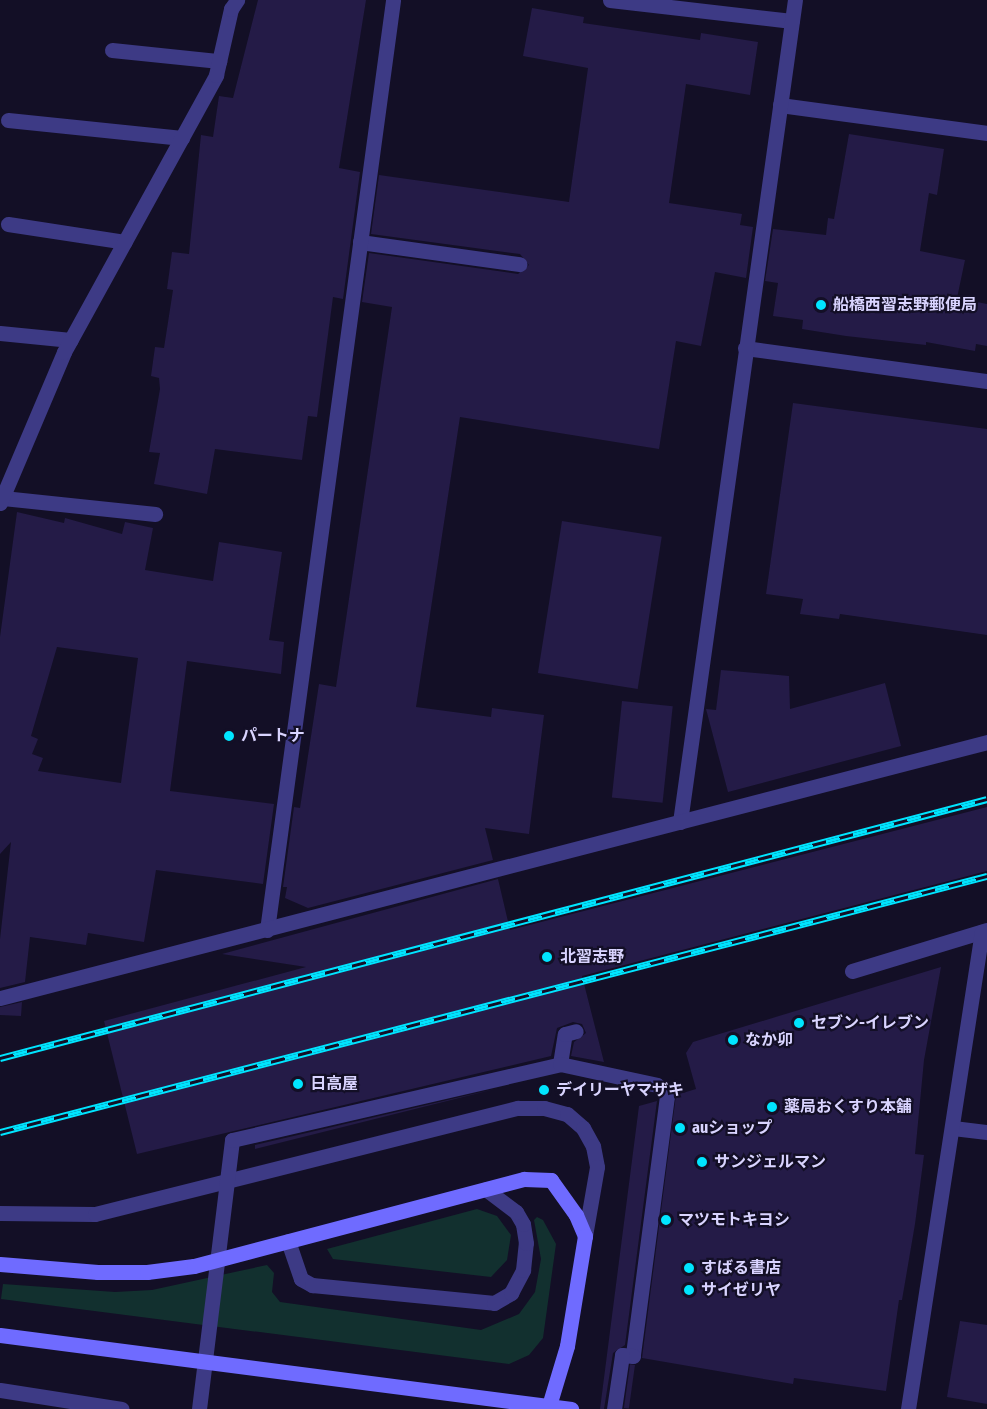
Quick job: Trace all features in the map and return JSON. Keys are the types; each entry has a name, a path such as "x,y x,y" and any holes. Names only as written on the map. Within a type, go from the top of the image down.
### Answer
{"street":[{"path":"155,514 1,501 71,340 216,75 231,9 237,0"},
{"path":"267,930 393,0"},
{"path":"610,0 792,21"},
{"path":"680,822 795,0"},
{"path":"112,50 219,62"},
{"path":"780,105 987,133"},
{"path":"8,120 182,138"},
{"path":"8,224 124,242"},
{"path":"360,242 519,264"},
{"path":"0,333 71,340"},
{"path":"745,348 987,381"},
{"path":"0,998 987,742"},
{"path":"852,971 984,931 908,1409"},
{"path":"560,1064 565,1034 576,1031"},
{"path":"199,1409 232,1140 381,1100 560,1064 657,1085 667,1096 633,1356 622,1355 614,1409"},
{"path":"0,1213 95,1214 518,1108 544,1108 567,1114 582,1128 593,1146 597,1167 567,1346 548,1407"},
{"path":"953,1128 987,1132"},
{"path":"0,1264 147,1272 194,1266 524,1179 550,1180 576,1215 585,1236"},
{"path":"288,1241 301,1279 312,1285 494,1303 512,1293 523,1270 526,1243 523,1224 516,1212 486,1189"},
{"path":"0,1335 571,1409"},
{"path":"0,1390 122,1409"}],"green space":[{"path":"477,1209 497,1216 511,1235 507,1260 491,1277 333,1259 327,1249"},
{"path":"537,1217 543,1220 556,1244 543,1338 529,1355 509,1364 1,1299 3,1284 115,1292 152,1290 267,1265 274,1273 272,1292 280,1302 481,1330 519,1314 535,1292 541,1259 534,1220"}],"building":[{"path":"258,0 366,0 339,168 360,172 343,299 333,297 317,417 308,416 302,460 215,449 207,494 154,484 160,453 149,452 160,389 159,378 151,376 155,347 164,348 173,290 167,289 172,252 189,254 201,135 213,137 219,96 233,98"},
{"path":"532,8 584,17 583,23 700,40 701,33 758,42 750,95 686,84 669,203 742,214 740,225 753,227 746,278 715,272 701,346 676,341 659,449 460,417 416,707 491,717 492,708 544,715 529,834 485,828 493,860 308,908 285,898 287,887 283,887 294,807 300,808 319,684 336,687 392,307 362,302 369,253 518,274 529,265 520,254 371,234 379,175 569,202 588,68 523,56"},
{"path":"849,134 944,149 937,195 929,193 920,251 965,260 957,298 987,304 987,346 976,344 975,351 926,342 926,345 846,336 802,329 803,320 773,316 778,283 765,281 773,229 826,235 828,218 834,219"},
{"path":"793,403 987,429 987,635 840,614 839,619 800,614 803,599 766,594"},
{"path":"17,512 64,523 65,518 122,534 125,522 153,528 145,570 213,581 219,542 282,552 269,640 284,642 281,674 187,661 170,791 274,804 263,884 156,870 144,942 88,933 86,945 30,937 25,982 0,988 0,939 11,842 0,854 0,637","holes":["57,647 138,658 121,783 38,771 43,758 32,754 38,739 31,736"]},
{"path":"562,521 662,537 638,689 538,673"},
{"path":"721,670 789,676 790,709 885,683 901,746 728,792 706,709 716,710"},
{"path":"622,701 673,706 663,803 612,797"},
{"path":"987,807 987,871 582,976 604,1062 571,1056 574,1042 586,1033 582,1024 573,1022 557,1028 551,1056 137,1154 104,1021 306,967 222,954 498,879 510,930"},
{"path":"941,967 924,1060 915,1154 924,1155 915,1224 902,1300 899,1300 886,1391 794,1378 793,1384 642,1358 676,1095 696,1089 686,1053 693,1042"},
{"path":"22,1002 21,1016 0,1015 0,1007"},
{"path":"499,1088 255,1149 255,1145"},
{"path":"657,1101 625,1345 613,1353 604,1409 600,1409 639,1106"},
{"path":"960,1321 987,1325 987,1404 947,1397"},
{"path":"630,1364 635,1365 629,1409 624,1408"}],"railway":[{"path":"0,1058 987,799"},
{"path":"0,1132 987,876"}],"place":[{"name":"船橋西習志野郵便局","path":"821,305"},
{"name":"パートナ","path":"229,736"},
{"name":"北習志野","path":"547,957"},
{"name":"セブン-イレブン","path":"799,1023"},
{"name":"なか卯","path":"733,1040"},
{"name":"日高屋","path":"298,1084"},
{"name":"デイリーヤマザキ","path":"544,1090"},
{"name":"薬局おくすり本舗","path":"772,1107"},
{"name":"auショップ","path":"680,1128"},
{"name":"サンジェルマン","path":"702,1162"},
{"name":"マツモトキヨシ","path":"666,1220"},
{"name":"すばる書店","path":"689,1268"},
{"name":"サイゼリヤ","path":"689,1290"}]}
